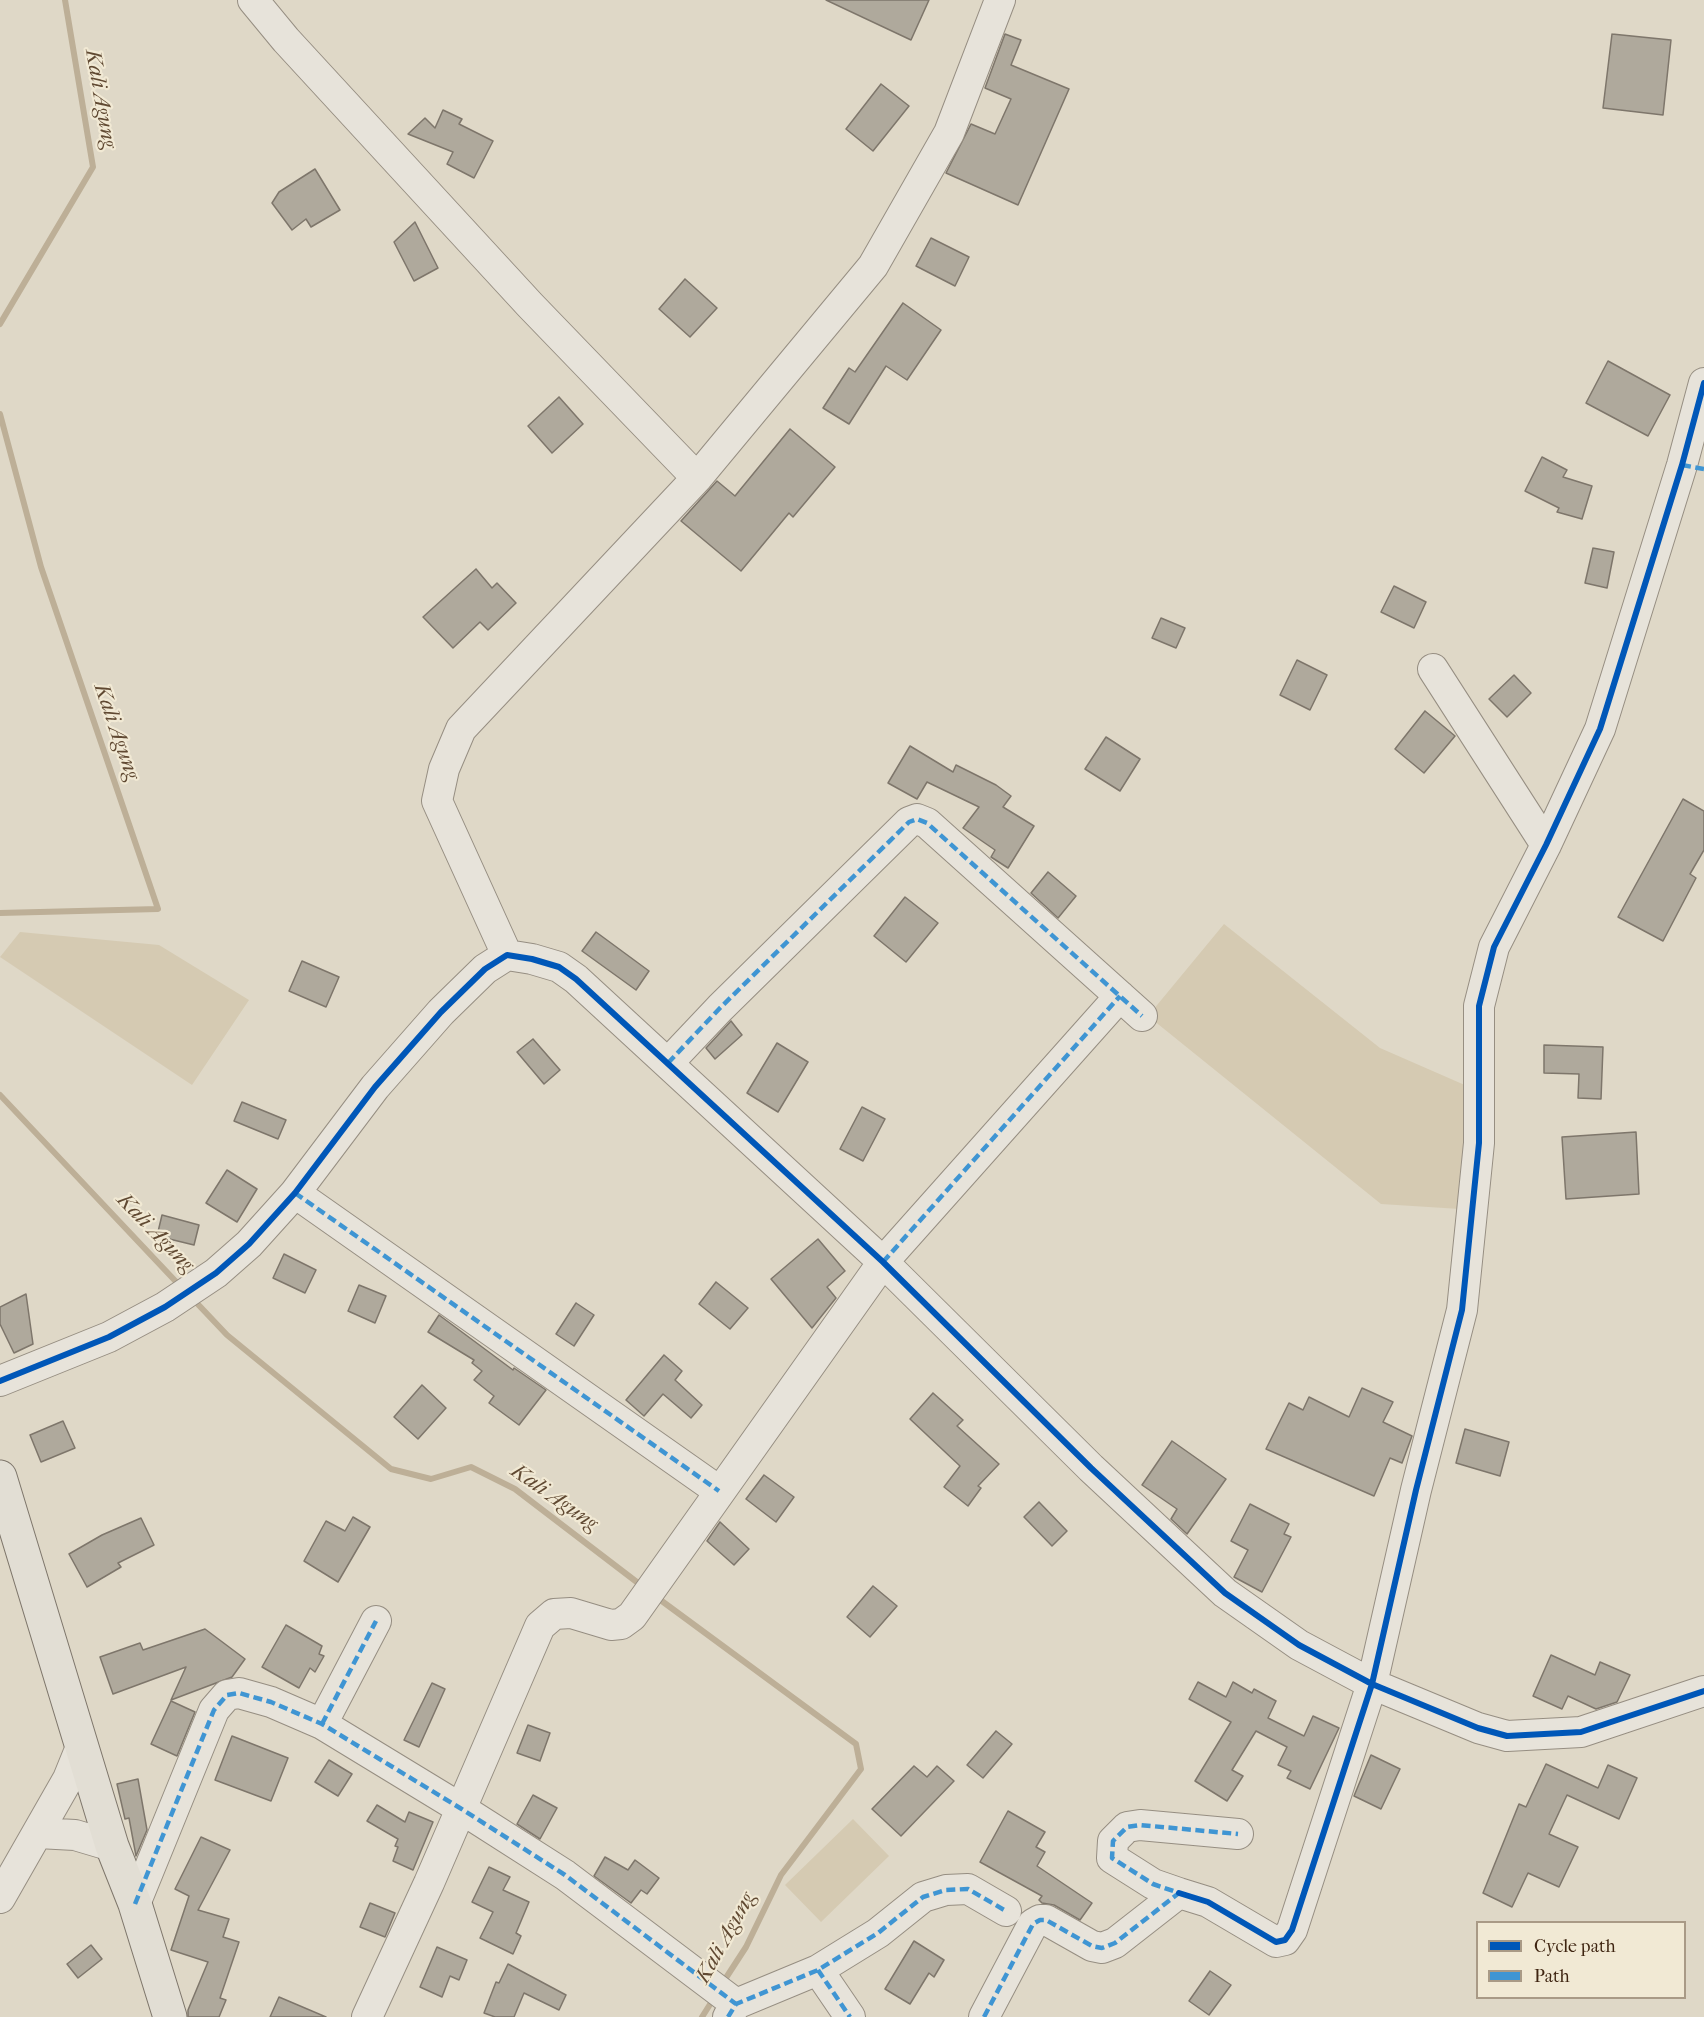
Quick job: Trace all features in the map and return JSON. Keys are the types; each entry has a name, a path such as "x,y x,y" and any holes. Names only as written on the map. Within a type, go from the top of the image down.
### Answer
{"main road":[{"path":"0,1477 111,1846 135,1904 170,2017"}],"street":[{"path":"253,0 286,40 530,305 697,477"},
{"path":"507,955 437,801 444,769 461,729 697,477 873,266 949,133 1000,0"},
{"path":"1238,1834 1140,1825 1127,1827 1113,1841 1112,1858 1153,1884 1208,1902 1276,1942 1285,1940 1292,1930 1372,1684 1416,1490 1462,1310 1479,1143 1479,1006 1494,947 1546,845 1600,729 1693,467 1704,383"},
{"path":"1433,669 1546,845"},
{"path":"668,1063 720,1008 909,822 917,819 927,823 1142,1016"},
{"path":"0,1381 109,1337 187,1293 216,1273 249,1244 296,1193 375,1087 441,1012 485,969 507,955 532,959 558,967 576,979 883,1262 1091,1468 1225,1593 1299,1645 1372,1684 1478,1728 1507,1736 1581,1731 1704,1691"},
{"path":"367,2017 429,1883 540,1626 554,1614 571,1613 611,1625 621,1624 632,1616 883,1262 1120,996"},
{"path":"296,1193 719,1491"},
{"path":"322,1724 376,1621"},
{"path":"135,1904 214,1710 227,1695 239,1693 271,1702 322,1724 460,1808 566,1875 725,2000 818,1970 878,1933 922,1897 946,1890 968,1889 1006,1911"},
{"path":"0,1898 68,1779 81,1747"},
{"path":"38,1833 75,1835 111,1846"},
{"path":"984,2017 1033,1924 1046,1920 1092,1946 1102,1948 1115,1943 1179,1893"},
{"path":"818,1970 850,2017"}],"shaded area":[{"path":"1224,924 1380,1048 1467,1086 1460,1209 1381,1204 1148,1016"},
{"path":"20,932 159,945 249,1000 192,1085 0,957"},
{"path":"853,1819 889,1856 821,1922 785,1885"}],"building":[{"path":"826,0 929,0 911,40"},
{"path":"1005,34 1021,40 1011,65 1069,89 1018,205 946,173 971,124 995,134 1011,99 985,88"},
{"path":"1612,34 1671,40 1663,115 1603,108"},
{"path":"881,84 909,106 873,151 846,129"},
{"path":"443,110 462,119 459,124 493,141 474,178 447,164 453,152 408,134 425,118 435,128"},
{"path":"315,169 340,210 311,227 306,219 292,230 272,203 279,192"},
{"path":"415,222 438,268 414,281 394,242"},
{"path":"931,238 969,257 955,286 916,266"},
{"path":"685,279 717,308 690,337 659,309"},
{"path":"903,303 941,330 907,380 886,366 849,424 823,408 849,368 855,372"},
{"path":"1608,361 1670,395 1648,436 1586,403"},
{"path":"559,397 583,424 552,453 528,426"},
{"path":"790,429 835,467 793,517 789,513 741,571 681,521 717,481 735,496"},
{"path":"1542,457 1567,470 1563,477 1592,486 1582,519 1557,512 1559,508 1525,491"},
{"path":"1593,548 1614,552 1607,588 1585,583"},
{"path":"476,569 492,588 497,583 516,603 488,630 480,622 453,648 423,617"},
{"path":"1394,586 1426,602 1414,628 1381,612"},
{"path":"1161,618 1185,628 1176,648 1152,638"},
{"path":"1297,660 1327,675 1310,710 1280,695"},
{"path":"1514,675 1531,693 1507,717 1489,699"},
{"path":"1425,711 1455,736 1424,773 1395,749"},
{"path":"1106,737 1140,759 1120,791 1085,769"},
{"path":"910,746 953,772 956,765 996,785 1011,796 1003,807 1034,826 1008,868 991,857 995,850 963,828 979,807 927,782 917,799 888,783"},
{"path":"1683,799 1704,811 1704,850 1690,874 1696,878 1663,941 1618,917"},
{"path":"1048,872 1076,896 1058,918 1031,893"},
{"path":"905,897 938,923 906,962 874,936"},
{"path":"596,932 649,971 636,990 582,951"},
{"path":"302,961 339,977 326,1007 289,991"},
{"path":"731,1021 742,1035 715,1059 706,1048"},
{"path":"533,1039 560,1070 544,1084 517,1052"},
{"path":"777,1043 808,1062 778,1112 747,1093"},
{"path":"1544,1045 1603,1047 1601,1099 1578,1098 1579,1074 1544,1073"},
{"path":"242,1102 286,1120 278,1139 234,1121"},
{"path":"862,1107 885,1119 863,1161 840,1149"},
{"path":"1636,1132 1639,1194 1566,1199 1562,1137"},
{"path":"227,1170 257,1189 237,1222 206,1203"},
{"path":"162,1215 199,1225 194,1245 157,1236"},
{"path":"818,1239 845,1271 827,1287 836,1298 812,1328 771,1279"},
{"path":"284,1254 316,1270 305,1293 273,1278"},
{"path":"716,1282 748,1308 730,1329 699,1304"},
{"path":"359,1285 386,1296 375,1323 348,1311"},
{"path":"26,1294 33,1344 14,1353 0,1324 0,1307"},
{"path":"576,1303 594,1315 574,1346 556,1334"},
{"path":"439,1315 513,1370 514,1368 546,1390 519,1425 489,1403 494,1396 474,1380 482,1371 472,1363 474,1360 428,1332"},
{"path":"664,1355 682,1371 675,1380 702,1405 691,1418 663,1394 644,1416 626,1400"},
{"path":"422,1385 446,1408 418,1439 394,1417"},
{"path":"1362,1388 1393,1402 1383,1422 1412,1436 1402,1463 1390,1458 1374,1496 1266,1449 1289,1403 1303,1410 1309,1397 1349,1417"},
{"path":"933,1393 963,1420 957,1426 999,1464 978,1486 981,1488 968,1506 944,1487 960,1466 910,1419"},
{"path":"63,1421 75,1448 41,1462 30,1435"},
{"path":"1465,1429 1509,1442 1500,1476 1456,1463"},
{"path":"1172,1441 1226,1479 1187,1534 1171,1519 1177,1509 1142,1485"},
{"path":"764,1475 794,1497 776,1522 746,1499"},
{"path":"1039,1502 1067,1531 1052,1546 1024,1517"},
{"path":"1250,1504 1289,1524 1284,1534 1291,1537 1262,1592 1234,1577 1248,1550 1231,1541"},
{"path":"353,1517 370,1527 338,1582 304,1561 326,1521 345,1531"},
{"path":"141,1518 154,1545 118,1563 121,1567 87,1587 69,1554 102,1535"},
{"path":"720,1522 749,1549 734,1565 707,1541"},
{"path":"873,1586 897,1606 870,1637 847,1617"},
{"path":"286,1625 322,1646 319,1654 324,1656 315,1672 310,1668 299,1688 262,1667"},
{"path":"205,1629 245,1659 232,1677 171,1700 186,1667 113,1694 100,1657 140,1643 143,1650"},
{"path":"1551,1655 1595,1675 1600,1662 1630,1675 1617,1702 1596,1709 1568,1696 1562,1709 1533,1696"},
{"path":"1198,1682 1226,1697 1233,1682 1252,1693 1254,1689 1276,1701 1268,1718 1304,1736 1313,1716 1339,1728 1310,1789 1287,1778 1291,1771 1278,1765 1287,1747 1256,1731 1232,1770 1243,1776 1227,1801 1195,1781 1231,1722 1189,1699"},
{"path":"432,1683 445,1689 419,1747 404,1740"},
{"path":"171,1701 195,1712 177,1756 151,1744"},
{"path":"528,1725 550,1733 540,1761 517,1753"},
{"path":"996,1731 1012,1744 983,1778 967,1765"},
{"path":"232,1736 288,1758 271,1801 215,1780"},
{"path":"1371,1755 1400,1769 1381,1809 1354,1796"},
{"path":"329,1760 352,1774 338,1796 315,1782"},
{"path":"1546,1764 1598,1788 1608,1765 1637,1778 1619,1819 1567,1795 1549,1834 1578,1847 1559,1887 1528,1873 1512,1907 1483,1893 1519,1804 1526,1807"},
{"path":"914,1766 927,1777 937,1766 954,1781 901,1836 872,1809"},
{"path":"138,1779 147,1830 136,1856 129,1818 125,1819 117,1784"},
{"path":"533,1795 557,1808 540,1839 517,1824"},
{"path":"377,1805 405,1822 409,1812 433,1822 413,1870 393,1861 398,1839 367,1821"},
{"path":"1008,1811 1045,1832 1036,1847 1045,1852 1037,1866 1092,1903 1080,1920 1054,1905 1042,1903 1039,1900 1042,1896 980,1862"},
{"path":"201,1837 230,1850 198,1910 229,1919 223,1937 239,1942 220,1998 226,2000 219,2017 188,2017 188,2010 208,1962 171,1950 189,1896 175,1889"},
{"path":"605,1857 628,1870 635,1860 659,1878 647,1894 641,1890 631,1903 594,1876"},
{"path":"489,1867 510,1877 503,1890 529,1902 516,1933 521,1936 513,1954 480,1938 493,1912 472,1902"},
{"path":"370,1903 395,1913 385,1937 360,1927"},
{"path":"914,1941 944,1960 934,1977 929,1973 910,2004 885,1989"},
{"path":"91,1945 102,1959 78,1978 67,1964"},
{"path":"437,1947 467,1960 459,1980 450,1976 442,1997 420,1987"},
{"path":"508,1964 566,1995 559,2010 524,1993 514,2017 495,2017 484,2013 496,1982 499,1983"},
{"path":"1210,1971 1231,1985 1209,2015 1189,2001"},
{"path":"279,1997 326,2017 270,2017"}],"waterway":[{"name":"Kali Agung","path":"0,324 93,167 65,0"},
{"name":"Kali Agung","path":"0,414 41,567 158,909 0,913"},
{"name":"Kali Agung","path":"0,1095 181,1287"},
{"name":"Kali Agung","path":"192,1298 227,1335 391,1469 431,1479 471,1467 515,1489 642,1586"},
{"name":"Kali Agung","path":"655,1596 856,1744 861,1769 781,1875 746,1947 722,1984"},
{"name":"Kali Agung","path":"702,2017 714,1998"}],"marked path":[{"path":"1682,465 1704,469"},
{"path":"668,1063 720,1008 909,822 917,819 927,823 1142,1016"},
{"path":"883,1262 1120,996"},
{"path":"295,1193 719,1491"},
{"path":"322,1724 376,1621"},
{"path":"135,1904 214,1710 227,1695 239,1693 271,1702 322,1724 460,1808 565,1875 736,2004"},
{"path":"984,2017 1033,1924 1046,1920 1092,1946 1102,1948 1115,1943 1179,1893 1153,1884 1112,1858 1113,1841 1127,1827 1140,1825 1238,1834"},
{"path":"728,2017 736,2004 818,1970 878,1933 923,1897 946,1890 968,1889 1006,1911"},
{"path":"818,1970 850,2017"}],"cycle path":[{"path":"1179,1893 1208,1902 1276,1942 1285,1940 1292,1930 1372,1684 1416,1490 1462,1310 1479,1143 1479,1006 1494,947 1546,845 1600,729 1682,465 1704,383"},
{"path":"0,1381 109,1337 165,1307 216,1273 249,1244 295,1193 375,1087 441,1012 485,969 507,955 532,959 559,967 576,979 883,1262 1091,1468 1225,1593 1299,1645 1372,1684 1478,1728 1507,1736 1581,1732 1704,1691"}]}
